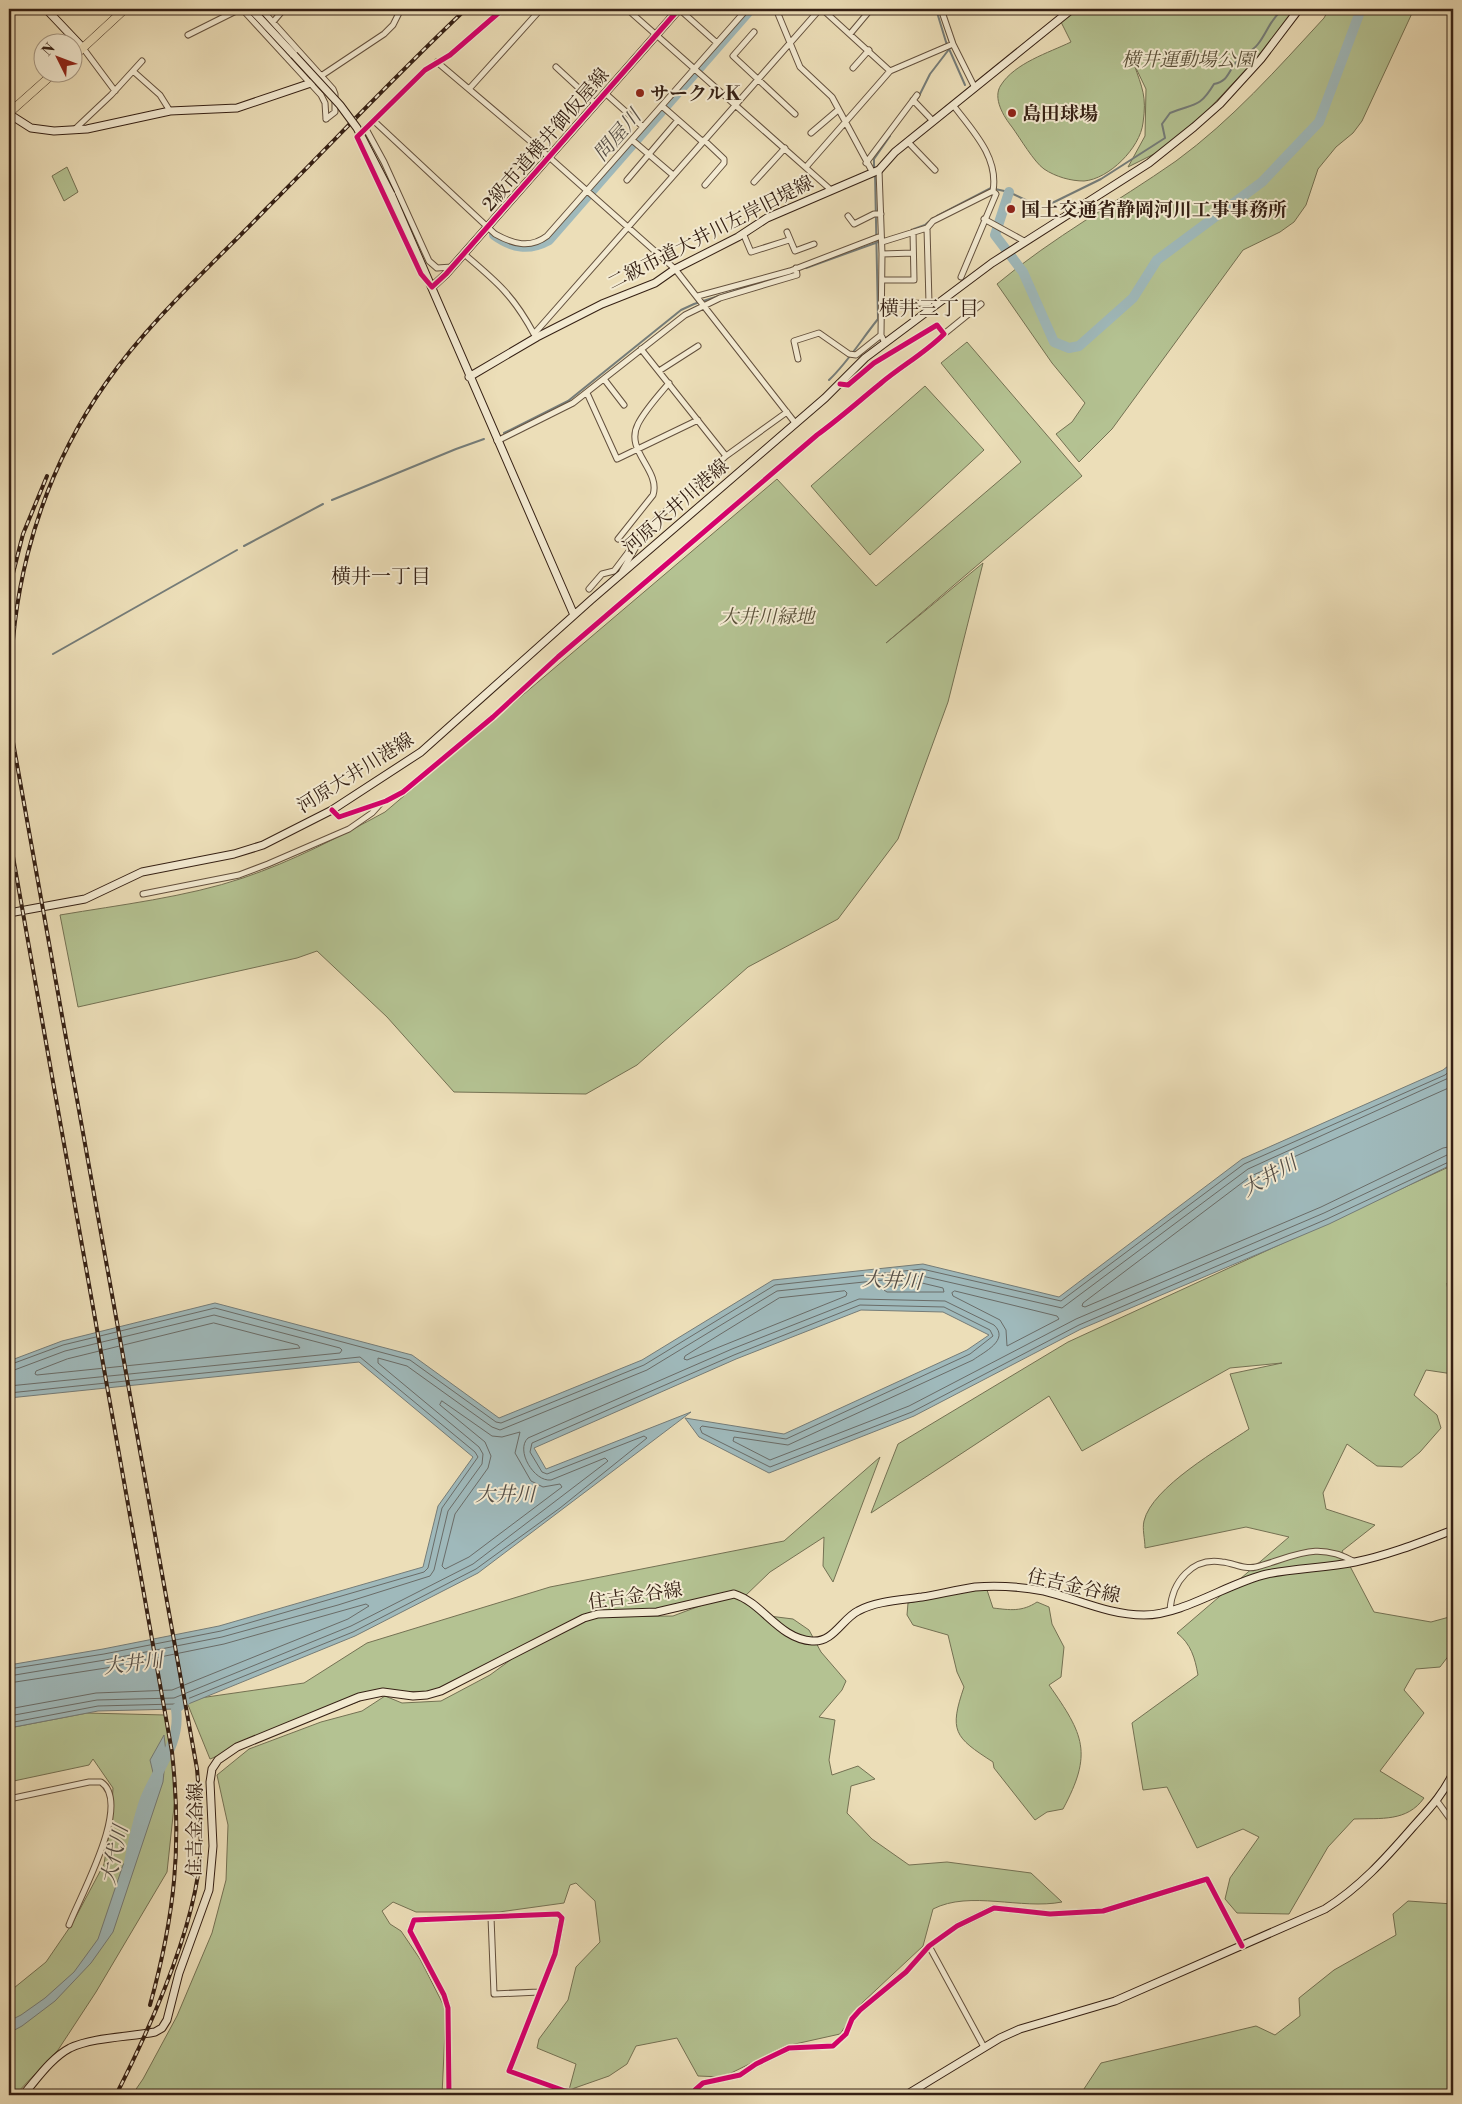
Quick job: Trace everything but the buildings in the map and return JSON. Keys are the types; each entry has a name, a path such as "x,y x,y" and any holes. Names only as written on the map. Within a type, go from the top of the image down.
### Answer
{"main road":[{"path":"46,9 83,48 125,9"},
{"path":"251,9 340,105 357,128 392,194 496,442 574,615"},
{"name":"2級市道横井御仮屋線","path":"432,287 464,254 679,9"},
{"name":"二級市道大井川左岸旧堤線","path":"469,377 536,335 655,282 767,218 876,171 895,152 1072,9"},
{"name":"河原大井川港線","path":"9,913 85,899 142,872 234,854 263,845 332,810 421,752 574,615 796,424 840,384 859,363 1024,241 1148,163 1188,133 1220,104 1261,59 1299,9"},
{"path":"44,82 9,113 31,128 54,131 117,124 170,111 237,108 311,84 321,76"},
{"name":"住吉金谷線","path":"23,2095 58,2057 70,2048 82,2043 155,2032 165,2025 179,1973 209,1890 213,1846 210,1782 212,1769 218,1760 237,1747 359,1697 383,1692 413,1696 441,1691 584,1618 598,1614 657,1612 734,1594 744,1597 783,1630 802,1640 813,1642 834,1633 852,1614 860,1609 899,1600 976,1587 1006,1587 1044,1591 1122,1614 1147,1615 1170,1610 1212,1596 1266,1574 1355,1562 1406,1548 1453,1530"},
{"path":"906,2095 984,2047 1020,2029 1114,2001 1325,1909 1349,1894 1381,1864 1437,1801 1453,1773"}],"street":[{"path":"188,35 241,9 322,95 325,103 326,119 335,112 335,94 261,9"},
{"path":"273,22 284,9"},
{"path":"321,76 384,34 393,25 401,9"},
{"path":"432,287 421,274 357,137 424,70 465,43 503,9"},
{"path":"469,89 540,9"},
{"path":"627,9 831,190"},
{"path":"679,9 717,43"},
{"path":"374,122 487,227 507,241 533,244 547,236 747,9"},
{"path":"776,9 800,67 832,97 866,163 876,171 882,239 881,335 885,343"},
{"path":"464,254 510,294 536,335 735,104 821,9 890,70"},
{"path":"850,34 871,9"},
{"path":"941,9 953,44 974,88"},
{"path":"754,32 733,56 795,114"},
{"path":"806,167 890,70 953,44"},
{"path":"83,48 115,91"},
{"path":"852,68 869,50"},
{"path":"74,130 115,91 142,61"},
{"path":"437,62 549,157 675,269 699,297 796,424"},
{"path":"556,67 596,104"},
{"path":"133,71 160,95 170,111"},
{"path":"605,93 643,127"},
{"path":"866,163 917,95"},
{"path":"913,100 934,121"},
{"path":"662,106 724,159 724,163 705,185"},
{"path":"953,106 988,152 994,184 993,191 996,194 961,277"},
{"path":"812,133 838,110"},
{"path":"627,180 678,120"},
{"path":"366,129 384,162 429,261 438,268 453,266"},
{"path":"632,140 673,175"},
{"path":"908,142 935,170"},
{"path":"754,182 785,148"},
{"path":"699,297 796,268 882,239 927,228 933,221 993,191"},
{"path":"848,216 854,224 874,214 881,214"},
{"path":"984,219 1024,241"},
{"path":"882,304 928,304 927,228"},
{"path":"787,232 795,251 814,244"},
{"path":"882,280 914,280 913,232"},
{"path":"743,233 751,252 790,240"},
{"path":"882,254 913,253"},
{"path":"496,442 573,403 684,315 740,291 798,275 796,268"},
{"path":"738,285 740,291"},
{"path":"332,810 339,817 381,803 403,792 817,435 852,409 881,383 927,351 944,334 981,304"},
{"path":"840,384 848,385 874,363 936,325 944,334"},
{"path":"798,359 794,341 819,333 848,354 856,355 881,335"},
{"path":"659,371 698,346"},
{"path":"641,349 726,456"},
{"path":"604,379 624,405"},
{"path":"618,539 655,489 652,477 637,449 635,433 638,424 669,383"},
{"path":"587,393 618,458 698,420"},
{"path":"589,589 602,574 614,571 642,534 726,456 787,412"},
{"path":"619,576 636,547 657,526 658,518"},
{"path":"143,894 240,874 268,864 349,828 372,813 381,803"},
{"path":"1170,1610 1171,1596 1178,1583 1189,1569 1201,1563 1221,1561 1242,1567 1254,1567 1317,1550 1341,1554 1355,1562"},
{"path":"9,1799 89,1782 101,1782 109,1790 111,1798 110,1815 98,1861 69,1925"},
{"path":"1437,1801 1451,1814 1453,1824"},
{"path":"693,2095 695,2090 703,2083 740,2075 756,2064 789,2048 833,2046 846,2034 852,2019 860,2010 906,1972 929,1946 958,1926 994,1908 1050,1914 1103,1911 1207,1879 1242,1946"},
{"path":"449,2095 448,2008 444,1995 410,1931 414,1920 558,1914 562,1918 555,1954 508,2072 565,2092 584,2095"},
{"path":"491,1917 494,1994 539,1992"},
{"path":"929,1946 984,2047"}],"green space":[{"name":"横井運動場公園","path":"1077,9 1292,9 1288,19 1265,49 1207,111 1160,151 1128,167 1145,136 1146,89 1134,64 1144,99 1141,133 1130,152 1122,161 1103,175 1084,181 1059,176 1040,166 1006,118 998,101 999,90 1007,77 1033,59 1071,42 1061,22"},
{"path":"1329,9 1414,9 1362,121 1353,133 1336,147 1318,169 1306,205 1294,222 1280,232 1243,250 1112,429 1079,462 1056,434 1072,422 1085,403 1052,363 997,284 1040,251 1176,161 1197,145 1271,75 1324,18"},
{"path":"67,167 78,192 64,201 52,176"},
{"name":"大井川緑地","path":"967,342 1082,476 886,643 983,563 948,702 898,839 838,919 748,967 637,1065 586,1094 454,1092 387,1017 317,951 297,958 78,1007 60,915 129,904 221,885 280,864 316,848 385,812 777,479 876,586 1021,462 941,363"},
{"path":"925,386 984,450 870,555 811,486"},
{"path":"1453,1165 1453,1279 1447,1283 1453,1335 1453,1374 1426,1370 1414,1395 1437,1415 1441,1428 1420,1452 1402,1467 1377,1466 1347,1444 1323,1493 1326,1509 1375,1525 1342,1551 1374,1612 1431,1622 1453,1616 1453,1650 1440,1667 1416,1669 1404,1690 1424,1713 1380,1771 1424,1798 1417,1806 1402,1815 1354,1819 1328,1847 1289,1914 1237,1913 1225,1899 1230,1878 1259,1837 1243,1829 1197,1848 1167,1787 1143,1790 1132,1723 1198,1675 1192,1652 1177,1633 1289,1537 1246,1527 1145,1548 1143,1524 1150,1508 1173,1482 1206,1457 1249,1429 1230,1374 1282,1363 1230,1368 1082,1451 1049,1396 871,1513 898,1444 1068,1342"},
{"path":"880,1457 833,1582 823,1566 824,1537 770,1572 744,1597 769,1616 793,1619 809,1630 821,1652 846,1681 842,1690 819,1717 835,1720 829,1760 832,1775 858,1766 875,1779 851,1786 847,1813 872,1839 909,1865 947,1862 1031,1873 1062,1902 1030,1904 963,1901 933,1909 923,1946 862,2003 840,2034 786,2046 723,2077 698,2076 677,2038 636,2046 627,2064 609,2076 569,2090 576,2064 537,2048 539,2039 568,2000 576,1967 600,1942 595,1901 576,1883 570,1885 564,1903 499,1912 416,1912 393,1902 382,1911 390,1924 401,1931 420,1959 446,2010 442,2095 132,2095 143,2079 177,2016 212,1933 226,1880 228,1825 217,1775 249,1749 321,1722 362,1711 385,1696 402,1703 441,1701 490,1675 520,1653 441,1691 383,1692 210,1759 186,1700 304,1683 367,1643 550,1587 784,1541","holes":["705,1604 673,1616 594,1617"]},
{"path":"986,1587 993,1608 1021,1609 1037,1602 1049,1607 1052,1624 1064,1647 1061,1677 1049,1685 1077,1731 1081,1758 1072,1790 1063,1809 1047,1812 1035,1820 994,1768 993,1762 970,1746 958,1732 957,1714 964,1687 957,1672 948,1635 913,1625 907,1615 908,1603"},
{"path":"87,1713 165,1715 176,1788 167,1872 96,1992 58,2050 15,2095 9,2095 9,1992 46,1962 72,1924 104,1864 111,1821 113,1788 93,1759 89,1765 9,1782 9,1728"},
{"path":"1408,1901 1453,1904 1453,2095 1080,2095 1101,2063 1256,2026 1275,2035 1300,2016 1299,1998 1334,1970 1396,1935 1393,1914"}],"water":[{"name":"大井川","path":"1453,1062 1453,1164 1329,1224 1081,1329 914,1416 769,1473 699,1437 685,1418 784,1434 967,1350 989,1335 943,1312 861,1310 736,1359 534,1448 546,1469 691,1412 478,1573 355,1636 176,1709 98,1711 9,1728 9,1665 219,1626 423,1567 438,1506 473,1457 359,1362 9,1398 9,1361 62,1341 215,1303 412,1355 499,1418 642,1360 773,1280 923,1264 1059,1297 1242,1159 1443,1070"},
{"path":"164,1735 166,1752 163,1782 113,1932 91,1963 55,2001 22,2026 9,2033 9,2021 45,1998 74,1972 98,1939 123,1865 132,1851 145,1801 155,1781 150,1760"}],"waterway":[{"name":"問屋川","path":"494,235 507,243 521,247 534,246 549,240 751,9"},
{"path":"936,9 946,42 965,85"},
{"path":"995,189 1009,192 1042,208 1101,179 1165,138 1162,124 1170,113 1200,102 1214,84 1223,81 1237,61 1256,46 1283,9"},
{"path":"1009,192 995,235 1023,272 1054,342 1069,348 1079,346 1133,298 1157,260 1262,182 1319,122 1361,9"},
{"path":"918,98 930,74 950,48"},
{"path":"874,169 874,159 890,136"},
{"path":"829,380 878,319 875,173"},
{"path":"937,216 991,188"},
{"path":"914,229 925,225 933,218"},
{"path":"806,268 881,241"},
{"path":"504,433 568,401 681,310 768,280"},
{"path":"332,500 484,439"},
{"path":"244,546 323,504"},
{"path":"53,654 237,550"},
{"name":"大代川","path":"129,1863 145,1799 172,1745 177,1722 176,1709 185,1701"}],"railway":[{"path":"116,2095 165,1988 193,1902 200,1862 199,1795 197,1769 13,742 12,647 18,600 28,554 41,509 59,466 80,423 123,360 184,292 391,82 466,9"},
{"path":"9,589 23,534 47,476"},
{"path":"9,834 172,1752 176,1818 174,1880 171,1910 159,1972 150,2005"}],"cycle path":[{"path":"503,9 450,55 425,70 357,137 421,274 432,287 446,274 679,9"},
{"path":"332,810 339,817 386,801 403,792 493,717 558,657 817,435 929,348 944,334 937,325 874,363 848,385 840,384"},
{"path":"693,2095 695,2090 703,2083 740,2075 756,2064 789,2048 833,2046 846,2034 852,2019 860,2010 906,1972 929,1946 957,1926 994,1908 1050,1914 1103,1911 1207,1879 1242,1946"},
{"path":"449,2095 448,2008 444,1995 410,1931 414,1920 558,1914 562,1918 555,1954 509,2071 565,2091 585,2095"}],"place":[{"name":"サークルK","path":"640,93"},
{"name":"島田球場","path":"1012,113"},
{"name":"国土交通省静岡河川工事事務所","path":"1011,209"}],"district":[{"name":"横井三丁目","path":"929,308"},
{"name":"横井一丁目","path":"381,576"}]}
